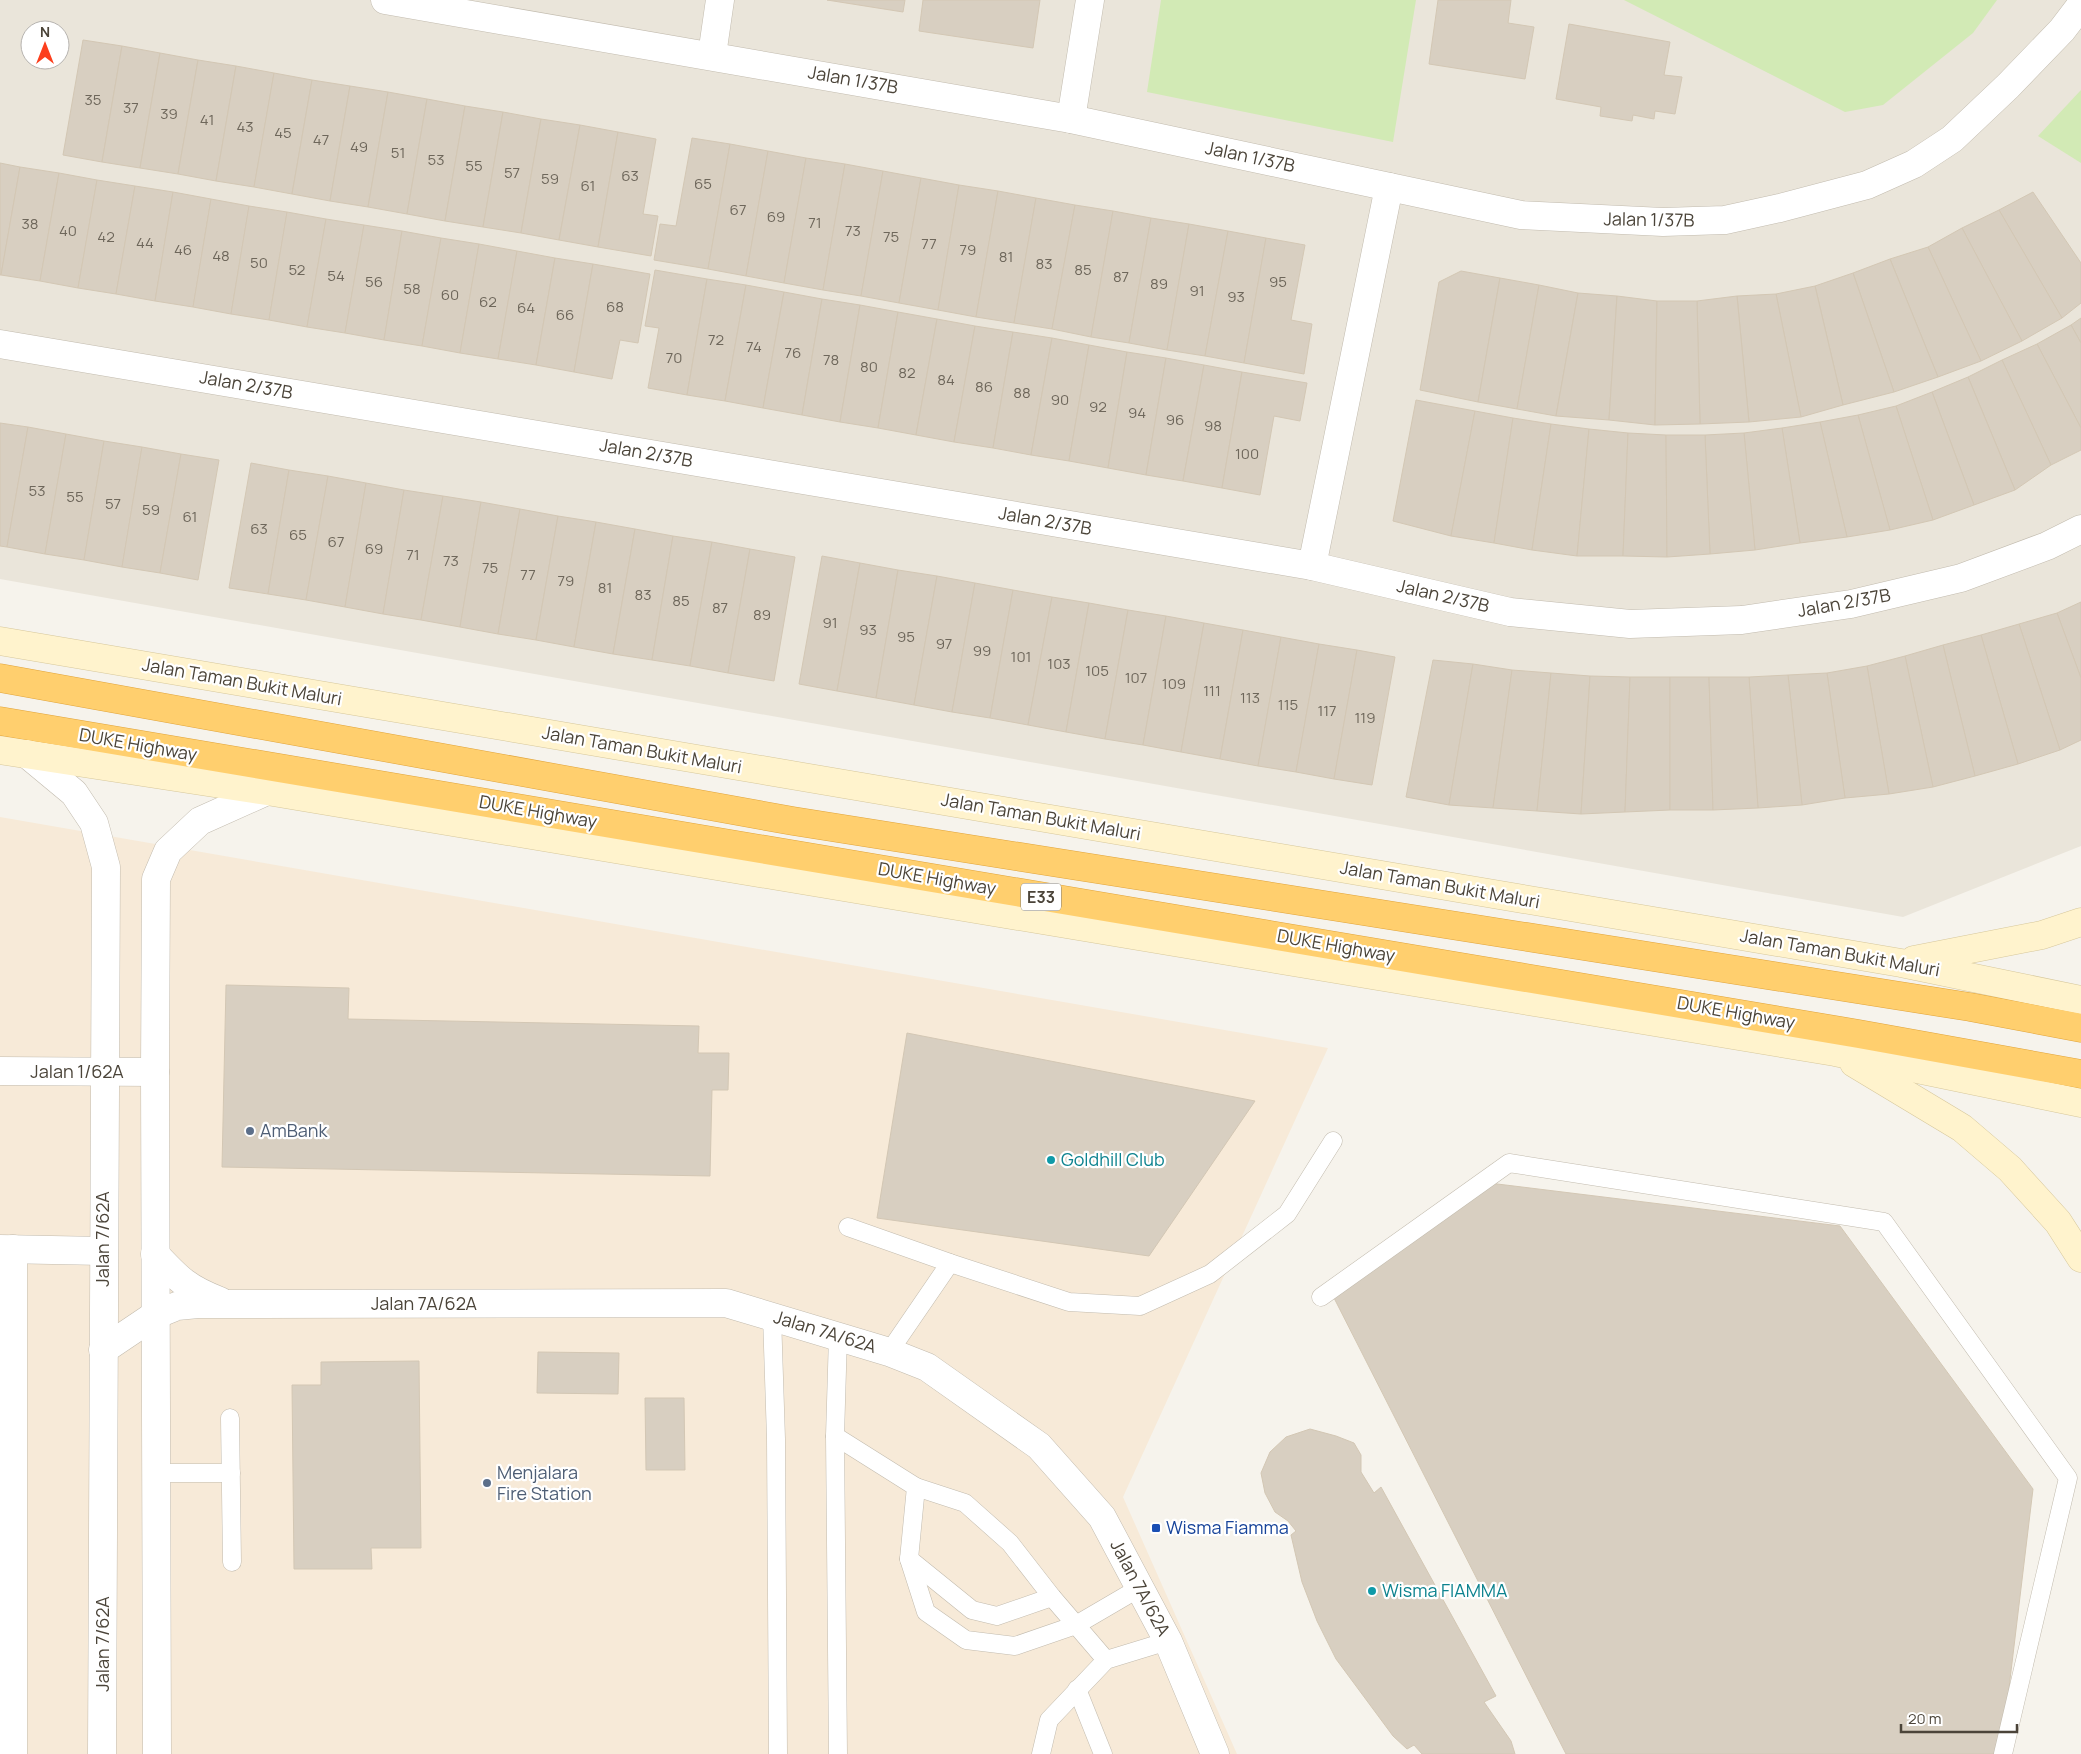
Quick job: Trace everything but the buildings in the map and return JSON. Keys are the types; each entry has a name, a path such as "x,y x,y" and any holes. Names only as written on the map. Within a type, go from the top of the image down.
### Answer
{"highway":[{"name":"DUKE Highway","path":"0,678 793,821 1960,1006 2081,1028"},
{"name":"DUKE Highway","path":"0,721 1860,1034 2081,1074"}],"main road":[{"name":"Jalan Taman Bukit Maluri","path":"0,641 1901,963 2081,1000"},
{"path":"0,750 267,791 1835,1052 2081,1103"},
{"path":"1901,963 2042,935 2081,922"},
{"path":"1835,1052 1962,1128 2010,1168 2058,1222 2081,1258"}],"street":[{"name":"Jalan 1/37B","path":"385,0 712,55 1072,119 1521,215 1663,222 1725,220 1780,208 1866,185 1914,164 1952,139 2062,30 2081,5"},
{"path":"712,55 720,0"},
{"path":"1072,119 1090,0"},
{"path":"1312,566 1389,187"},
{"name":"Jalan 2/37B","path":"0,344 1312,566 1510,612 1630,624 1742,620 1851,604 1960,578 2048,546 2081,529"},
{"name":"Jalan 7/62A","path":"27,754 74,792 94,823 106,868 102,1754"},
{"path":"157,1754 156,879 168,851 200,821 267,791"},
{"name":"Jalan 1/62A","path":"0,1071 155,1072"},
{"path":"12,1754 6,1461 6,1249 103,1250"},
{"name":"Jalan 7A/62A","path":"155,1254 174,1275 196,1292 227,1304"},
{"name":"Jalan 7A/62A","path":"103,1350 155,1314 177,1306 227,1304 726,1303 889,1352 927,1367 1039,1446 1102,1517 1141,1587 1168,1641 1215,1754"}],"lane":[{"path":"848,1227 1069,1302 1140,1306 1210,1274 1287,1214 1333,1141"},
{"path":"1321,1297 1509,1163 1884,1222 2068,1478 2003,1754"},
{"path":"889,1352 950,1263"},
{"path":"772,1316 776,1440 778,1754"},
{"path":"838,1336 835,1436 838,1754"},
{"path":"230,1418 232,1562"},
{"path":"835,1436 916,1488 965,1504 1010,1543 1052,1597 1106,1660"},
{"path":"156,1473 231,1473"},
{"path":"916,1488 909,1559 926,1612 966,1640 1015,1646 1076,1624 1141,1587"},
{"path":"909,1559 972,1610 997,1616 1052,1597"},
{"path":"1040,1754 1049,1720 1106,1660 1168,1641"},
{"path":"1077,1689 1103,1754"}],"shaded area":[{"path":"0,0 2081,0 2081,846 1903,917 0,579"},
{"path":"0,817 1328,1048 1123,1497 1237,1754 0,1754"}],"green space":[{"path":"1161,0 1416,0 1393,142 1147,92"},
{"path":"1624,0 1997,0 1973,33 1883,105 1845,112"},
{"path":"2081,90 2081,163 2038,136"}],"place":[{"name":"AmBank","path":"250,1131"},
{"name":"Goldhill Club","path":"1051,1160"},
{"name":"Menjalara Fire Station","path":"487,1483"},
{"name":"Wisma Fiamma","path":"1156,1528"},
{"name":"Wisma FIAMMA","path":"1372,1591"}]}
